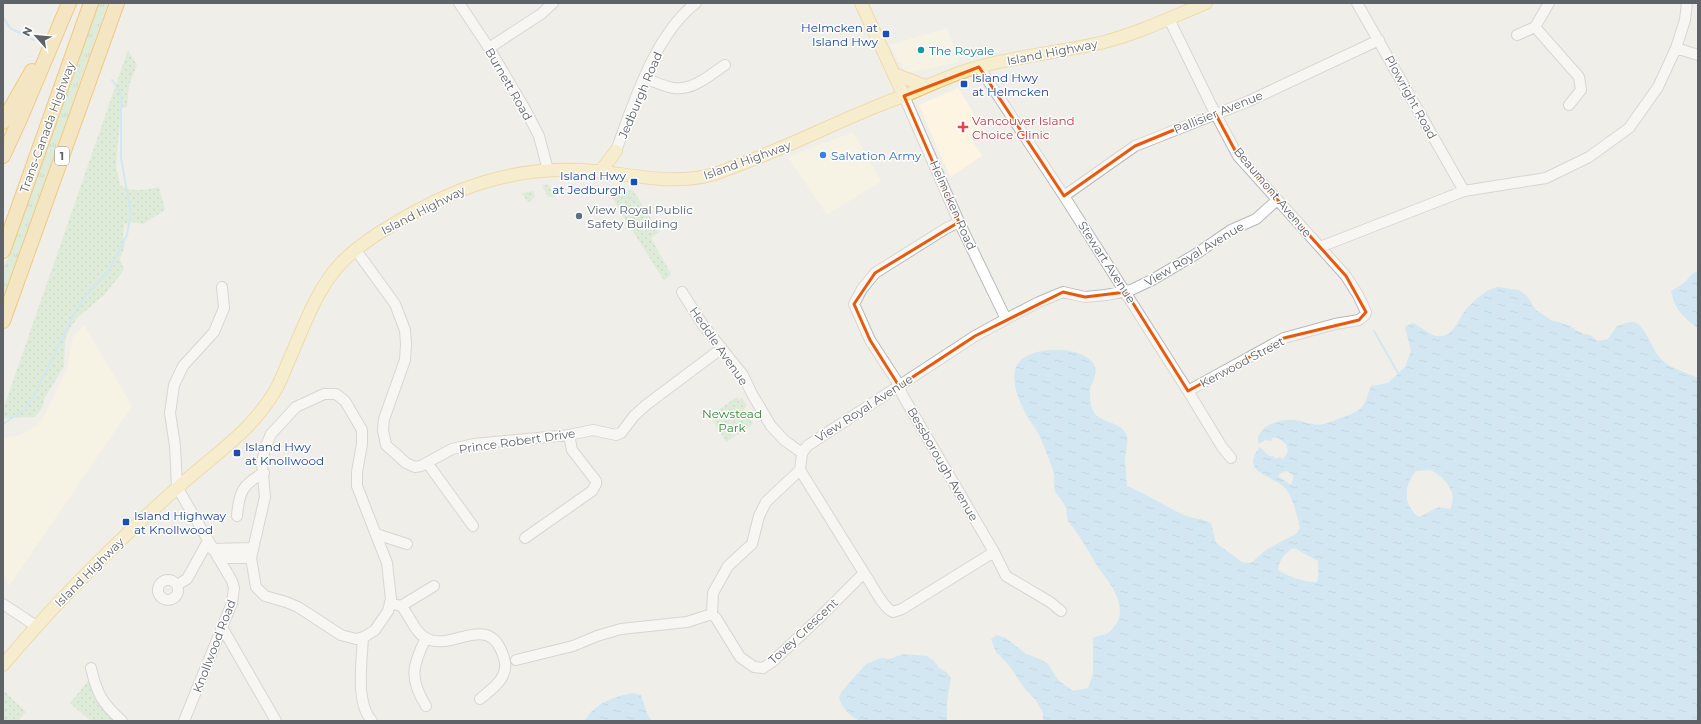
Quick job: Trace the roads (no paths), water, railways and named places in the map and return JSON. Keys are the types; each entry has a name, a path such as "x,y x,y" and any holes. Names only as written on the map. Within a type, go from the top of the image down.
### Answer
{"highway":[{"path":"3,122 68,3"},
{"path":"3,156 68,3"},
{"name":"Trans-Canada Highway","path":"3,251 91,3"},
{"name":"Trans-Canada Highway","path":"3,326 5,315 117,3"}],"main road":[{"name":"Island Highway","path":"3,665 36,626 81,578 177,487 250,425 275,391 319,296 339,265 355,250 385,229 461,189 511,174 548,170 600,172 672,180 689,179 713,174 782,148 926,86 978,67 1106,41 1138,32 1206,3"},
{"name":"Helmcken Road","path":"863,4 904,96"},
{"path":"894,74 926,86"},
{"path":"600,172 616,151"},
{"path":"616,151 622,174"}],"street":[{"name":"Burnett Road","path":"459,3 489,48 525,109 538,136 548,170"},
{"path":"489,48 541,14 553,3"},
{"name":"Jedburgh Road","path":"616,151 644,78 657,51 681,16 696,3"},
{"name":"Plowright Road","path":"1357,3 1464,191"},
{"path":"1517,35 1535,27 1549,3"},
{"path":"1320,248 1464,191 1546,178 1589,157 1629,128 1658,88 1676,48 1685,20 1687,3"},
{"name":"Beaumont Avenue","path":"1169,19 1238,156 1346,276 1363,305 1365,315"},
{"path":"1535,27 1579,77 1581,90 1569,105"},
{"name":"Pallisier Avenue","path":"1064,196 1135,146 1215,113 1249,101 1379,40"},
{"path":"1676,48 1698,55"},
{"path":"644,78 670,87 681,88 692,86 725,65"},
{"name":"Stewart Avenue","path":"978,67 1064,196 1188,390 1222,447 1231,458"},
{"name":"Helmcken Road","path":"904,96 960,222 1006,319"},
{"name":"View Royal Avenue","path":"802,453 807,446 898,386 975,336 1006,319 1039,302 1063,292 1085,296 1126,292 1152,280 1196,254 1231,230 1256,219 1277,200"},
{"name":"Bessborough Avenue","path":"960,222 945,229 874,273 862,288 854,304 870,340 896,380 903,396 994,552 1006,576 1050,602 1061,611"},
{"path":"355,250 395,304 405,330 405,360 384,419 384,439 390,450 406,463 415,467 428,464 473,526"},
{"path":"177,487 175,446 170,413 174,385 183,366 214,332 224,308 222,287"},
{"name":"Heddle Avenue","path":"682,292 703,325 743,375 752,394 771,426 784,440 802,453"},
{"name":"Kerwood Street","path":"1188,390 1284,338 1335,324 1359,320 1365,315"},
{"name":"Prince Robert Drive","path":"428,464 452,449 474,444 569,435 592,430 616,435 621,433 634,416 646,405 722,348"},
{"path":"324,394 336,394 345,401 362,430 362,444 357,472 358,486 376,534 387,563 391,599 381,622 375,630 363,637 356,639 341,635 298,607 265,596 256,587 252,553 257,537 265,497 262,462 265,448 271,434 296,407 324,394"},
{"path":"525,538 592,491 596,484 596,481 572,450 569,435"},
{"path":"802,453 800,470 883,605 893,612 908,605 994,552"},
{"path":"516,660 573,646 597,636 620,629 687,622 712,614 713,593 728,566 752,544 759,516 766,502 800,470"},
{"path":"237,516 239,497 244,486 253,478 264,473"},
{"name":"Knollwood Road","path":"177,487 232,581 234,588 232,603 184,721"},
{"path":"376,534 407,544"},
{"path":"177,585 187,579 210,545 252,553"},
{"path":"218,558 252,553"},
{"name":"Tovey Crescent","path":"712,614 740,657 754,667 763,668 772,662 816,621 864,573"},
{"path":"400,606 434,586"},
{"path":"390,603 400,606 416,629 426,638 434,641 446,642 468,635 481,634 489,636 498,644 504,658 506,669 500,682 480,699"},
{"path":"3,604 36,626"},
{"path":"222,629 276,721"},
{"path":"363,637 362,699 366,712 372,721"},
{"path":"426,638 418,654 415,668 417,691 426,706"},
{"path":"91,668 96,688 107,708 122,721"}],"water":[{"path":"1698,271 1698,328 1677,308 1671,291 1684,283 1693,273"},
{"path":"1498,287 1519,290 1527,296 1536,310 1551,320 1568,325 1583,334 1590,335 1598,341 1608,339 1617,326 1630,322 1637,323 1645,332 1658,356 1662,360 1674,368 1698,378 1698,721 1043,721 1043,713 1036,700 1025,689 1008,664 996,652 991,639 997,635 1006,638 1026,654 1040,659 1048,664 1058,680 1073,691 1088,688 1093,674 1093,638 1108,633 1116,625 1120,610 1117,595 1067,519 1065,506 1055,491 1053,470 1045,449 1037,431 1025,413 1015,386 1014,379 1016,367 1019,362 1026,356 1047,350 1071,351 1090,360 1096,370 1090,390 1090,399 1094,413 1102,419 1117,425 1127,435 1125,458 1127,486 1184,515 1211,523 1216,543 1242,562 1251,563 1267,549 1296,534 1300,528 1289,493 1281,484 1261,473 1253,463 1254,456 1260,447 1269,456 1273,456 1276,459 1279,457 1283,459 1288,452 1286,444 1278,438 1273,437 1271,441 1265,440 1259,444 1258,437 1263,429 1276,422 1287,420 1324,424 1359,410 1364,403 1371,386 1388,383 1405,367 1411,351 1405,327 1412,323 1436,336 1447,334 1455,327 1468,307 1482,295","holes":["1430,470 1445,481 1449,486 1453,497 1450,509 1439,507 1419,517 1413,512 1407,501 1407,489 1416,471","1287,471 1294,476 1291,485 1278,476","1294,548 1318,561 1317,582 1297,579 1278,570 1281,560 1285,554"]},
{"path":"904,654 927,656 951,677 947,702 947,721 860,721 846,711 839,697 842,691 866,664 881,658 889,659"},
{"path":"633,693 641,695 647,713 652,721 584,721 596,707 606,701"}],"waterway":[{"path":"3,17 10,28 34,40"},
{"path":"3,424 24,410 34,396 76,310 85,297 109,270 127,235 131,213 121,158 121,97 119,90 112,80"},
{"path":"1374,331 1398,373"}],"place":[{"name":"Helmcken at Island Hwy","path":"886,34"},
{"name":"The Royale","path":"921,50"},
{"name":"Island Hwy at Helmcken","path":"964,84"},
{"name":"Vancouver Island Choice Clinic","path":"963,127"},
{"name":"Salvation Army","path":"823,155"},
{"name":"Island Hwy at Jedburgh","path":"634,182"},
{"name":"View Royal Public Safety Building","path":"579,216"},
{"name":"Island Hwy at Knollwood","path":"237,453"},
{"name":"Island Highway at Knollwood","path":"126,522"}],"park label":[{"name":"Newstead Park","path":"732,420"}]}
